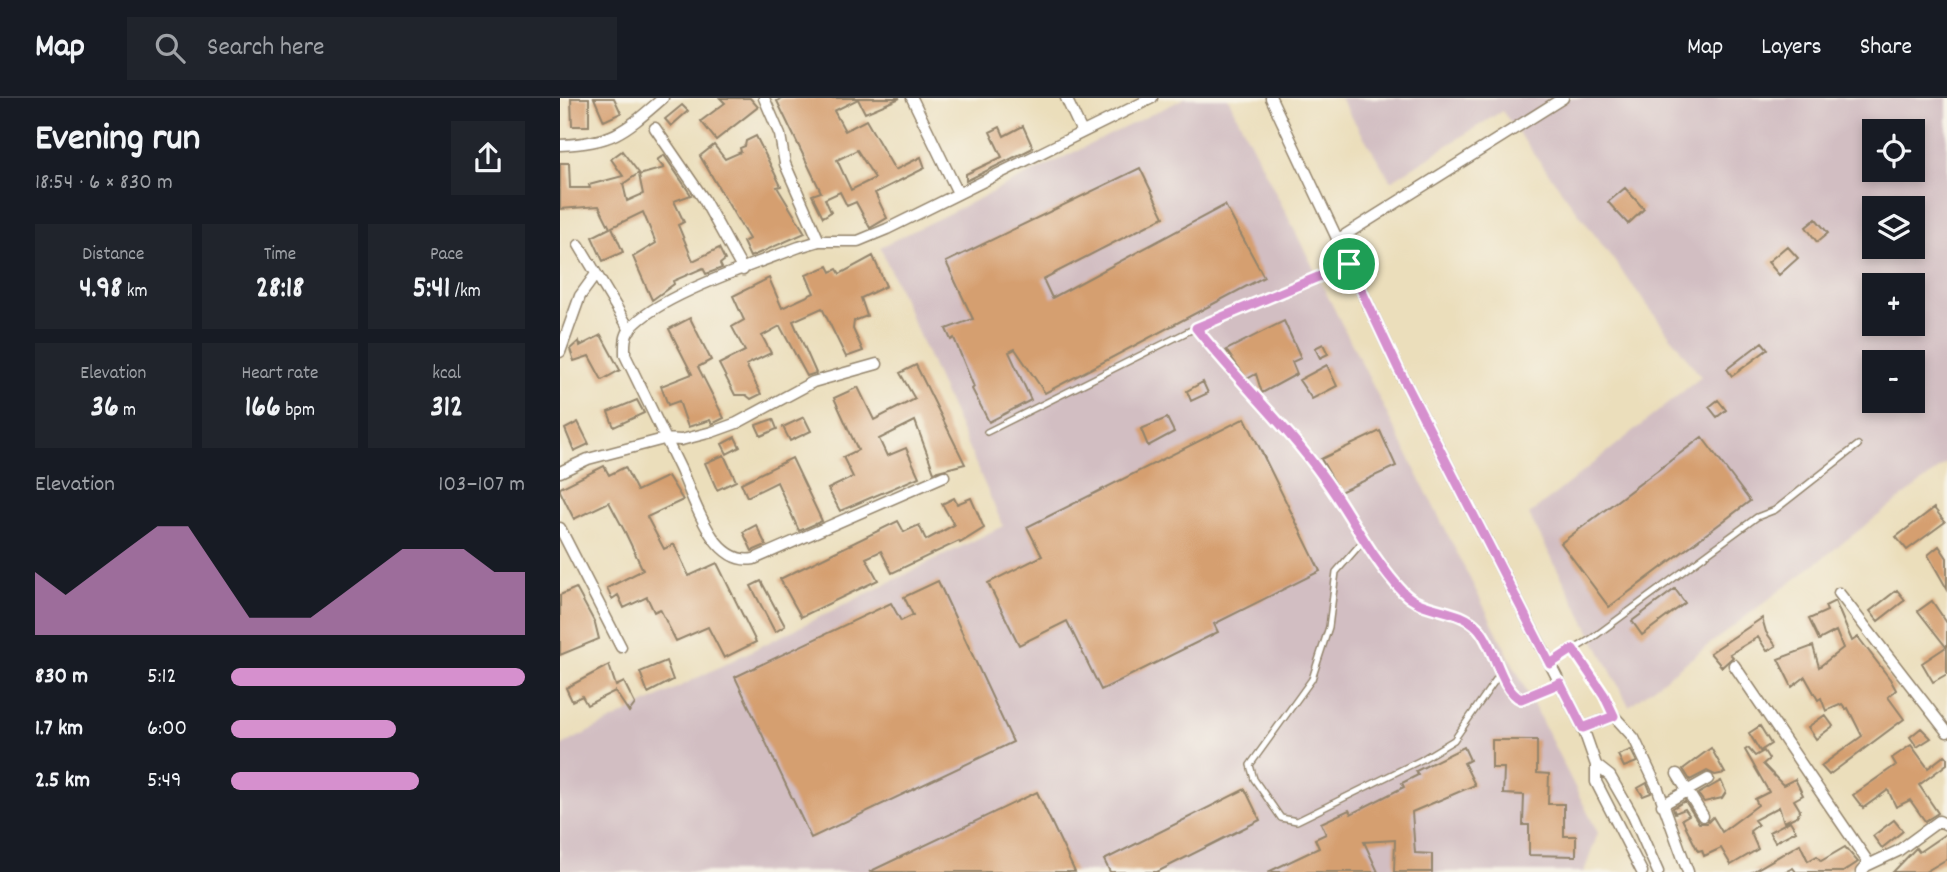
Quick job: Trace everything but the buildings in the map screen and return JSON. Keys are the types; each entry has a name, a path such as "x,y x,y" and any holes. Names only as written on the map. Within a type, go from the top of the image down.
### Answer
{"street":[{"path":"560,145 595,143 614,137 663,98"},
{"path":"764,98 780,135 785,164 819,241"},
{"path":"912,98 958,193"},
{"path":"1066,98 1082,132"},
{"path":"944,476 746,561 728,553 698,515 679,466 625,355 625,339 630,330 653,311 683,295 819,241 858,241 1152,98"},
{"path":"1271,98 1399,370 1583,728 1597,765 1596,782 1642,872"},
{"path":"1337,240 1563,98"},
{"path":"654,128 703,198 743,270"},
{"path":"579,245 630,330"},
{"path":"560,352 580,296 596,274"},
{"path":"560,472 588,459 664,439 681,440 712,432 737,423 813,382 877,364"},
{"path":"560,528 621,648"},
{"path":"1839,593 1947,732"},
{"path":"1734,665 1866,859 1864,869"},
{"path":"1583,728 1614,716 1633,738 1658,789 1661,805 1688,872"},
{"path":"1597,765 1609,776 1633,816 1658,872"},
{"path":"1677,774 1703,816"},
{"path":"1661,805 1708,779"},
{"path":"1864,869 1898,851 1939,821 1947,825"}],"lane":[{"path":"987,432 1196,328 1349,264"},
{"path":"1196,328 1324,478 1364,540 1405,594 1421,606 1469,618 1488,639 1507,687 1521,699 1560,683"},
{"path":"1550,664 1757,517 1775,510 1858,445"},
{"path":"1364,540 1336,572 1329,627 1312,679 1281,726 1250,765 1260,790 1281,818 1297,821 1421,760 1454,740 1501,672"},
{"path":"1573,649 1604,695 1614,716"}],"shaded area":[{"path":"1185,98 1228,98 1598,833 1584,872 560,872 560,746 1003,526 880,247"},
{"path":"1340,98 1947,98 1947,463 1629,706 1529,515 1701,377 1502,111 1391,181"}],"route":[{"path":"1349,264 1399,370 1550,664 1573,649 1604,695 1614,716 1583,728 1560,683 1521,699 1515,696 1507,687 1488,639 1469,618 1442,609 1421,606 1405,594 1385,570 1324,478 1196,328 1349,264"}]}
